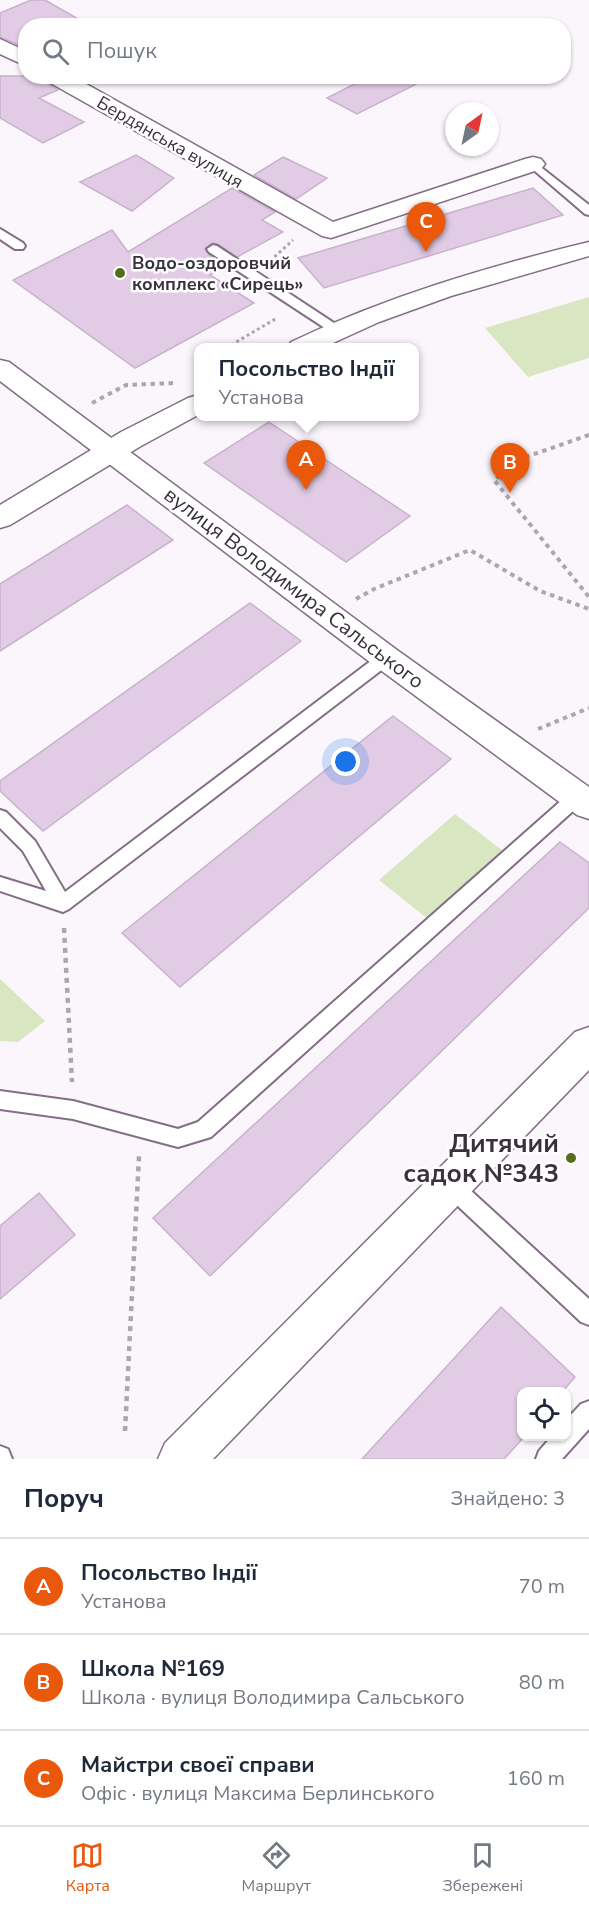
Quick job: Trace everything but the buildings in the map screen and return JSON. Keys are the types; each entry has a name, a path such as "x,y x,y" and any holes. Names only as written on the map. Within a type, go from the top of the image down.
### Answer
{"street":[{"path":"0,45 18,55"},
{"name":"Бердянська вулиця","path":"69,84 331,231 533,164"},
{"path":"309,343 336,329 478,278 589,249"},
{"name":"вулиця Володимира Сальського","path":"0,368 386,658 583,801"},
{"path":"0,518 112,450 189,394"},
{"path":"181,1459 589,1044"}],"lane":[{"path":"533,164 589,212"},
{"path":"0,233 19,246"},
{"path":"213,249 336,329"},
{"path":"63,904 386,658"},
{"path":"0,1100 73,1110 178,1138 204,1130 583,801"},
{"path":"0,817 29,846 63,904"},
{"path":"0,884 63,904"},
{"path":"450,1185 589,1314"},
{"path":"547,1459 589,1412"}],"path":[{"path":"255,276 313,221"},
{"path":"234,343 299,305"},
{"path":"90,404 126,384 189,394"},
{"path":"589,435 520,459 494,480 589,597"},
{"path":"356,599 374,588 470,550 540,591 589,609"},
{"path":"537,729 589,708"},
{"path":"63,904 73,1110"},
{"path":"125,1431 141,1128"}],"green space":[{"path":"589,297 589,358 528,377 485,328"},
{"path":"455,814 503,851 428,919 379,880"},
{"path":"0,979 45,1021 18,1042 0,1041"}],"place":[{"name":"Майстри своєї справи","path":"426,252"},
{"name":"Водо-оздоровчий комплекс «Сирець»","path":"120,273"},
{"name":"Посольство Індії","path":"306,490"},
{"name":"Школа №169","path":"510,493"},
{"name":"Дитячий садок №343","path":"571,1158"}]}
